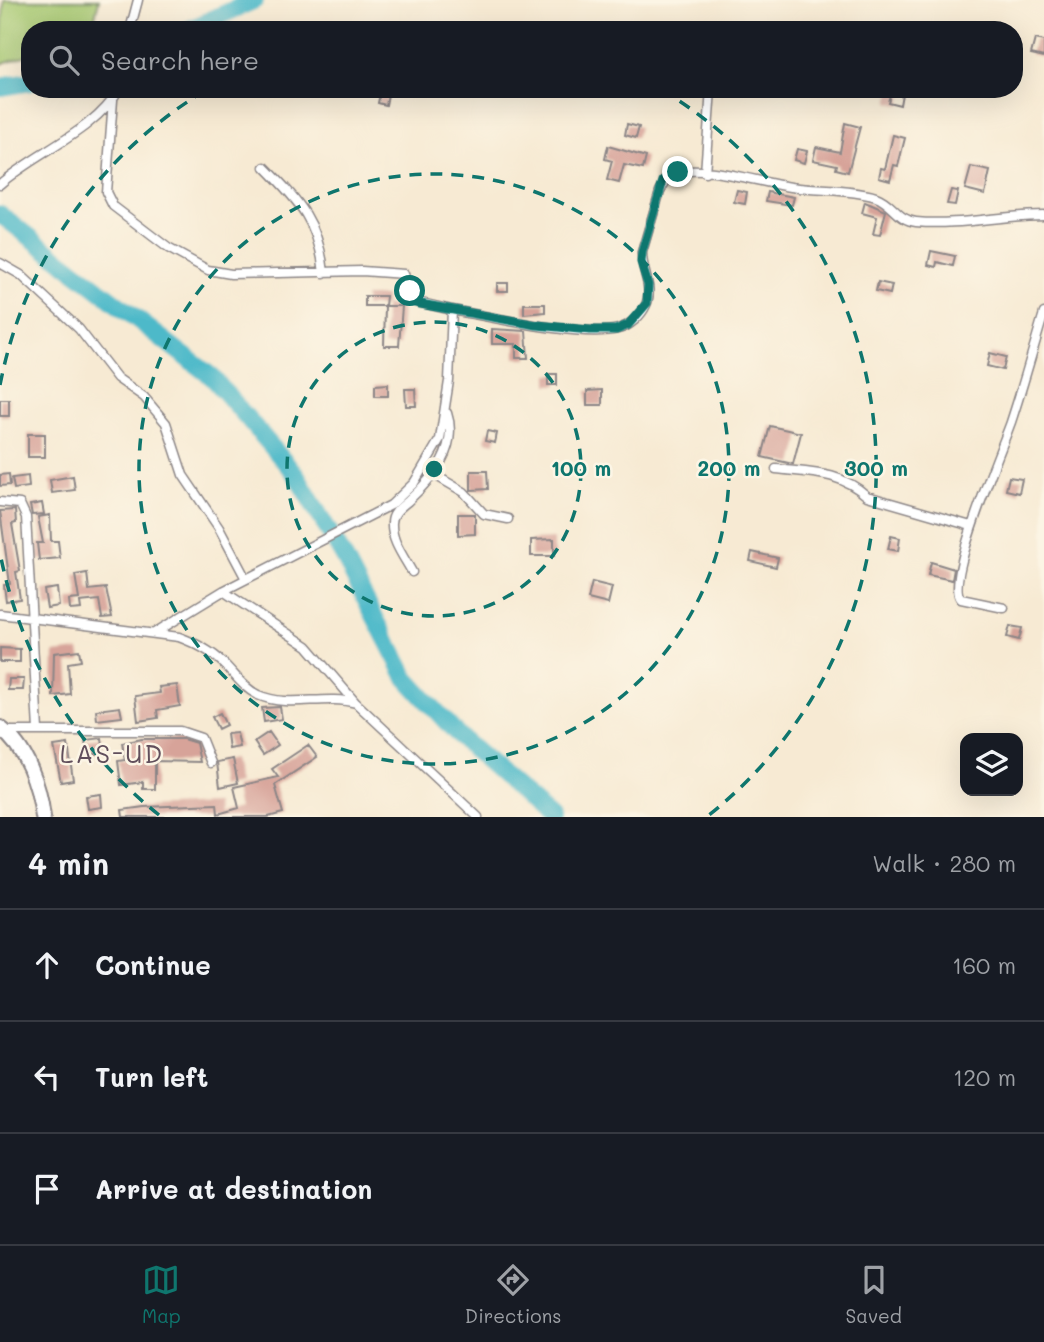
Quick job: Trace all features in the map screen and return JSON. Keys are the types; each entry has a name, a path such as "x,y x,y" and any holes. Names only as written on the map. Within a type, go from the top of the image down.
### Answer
{"highway":[{"path":"2,730 30,767 43,817"}],"street":[{"path":"132,21 138,0"},
{"path":"705,173 710,98"},
{"path":"0,184 40,153 93,120 113,100"},
{"path":"113,100 106,192 113,206 134,225 167,248 208,270 260,276 324,273 404,274 413,301 452,310 590,330 616,330 628,325 647,303 648,285 641,262 642,252 663,181 670,174 705,173 790,187 872,196 887,203 901,218 917,222 963,223 1044,215"},
{"path":"265,167 292,194 313,223 322,248 324,273"},
{"path":"0,263 21,275 85,335 117,378 144,397 166,423 183,475 250,578"},
{"path":"156,632 223,591 379,511 404,494 430,460 440,439 446,410 452,310"},
{"path":"1004,608 961,600 957,594 971,526 1011,421 1044,313"},
{"path":"412,572 396,544 392,522 399,509 433,474 443,459 451,427 446,410"},
{"path":"776,469 845,479 856,484 867,496 971,526"},
{"path":"433,474 464,492 484,514 508,519"},
{"path":"0,502 20,504 26,517 38,730"},
{"path":"223,591 307,646 356,704 478,817"},
{"path":"0,614 156,632 202,646 223,662 237,681 255,694 271,700 300,703 342,699 356,704"},
{"path":"2,730 109,733 180,731 201,738 211,763"}],"green space":[{"path":"4,0 99,0 94,21 21,21 21,57 0,64"}],"building":[{"path":"1035,39 1044,41 1044,57 1031,54"},
{"path":"379,98 387,98 386,105 378,103"},
{"path":"889,98 901,98 900,105 888,102"},
{"path":"845,123 860,127 848,172 836,169 837,165 813,160 816,147 840,152"},
{"path":"627,124 639,127 636,138 625,135"},
{"path":"893,135 905,138 898,166 894,165 890,180 879,177 881,168 885,169"},
{"path":"608,146 646,157 643,169 624,165 619,183 607,180 612,161 605,159"},
{"path":"797,149 807,151 804,163 794,160"},
{"path":"971,167 990,171 985,194 965,189"},
{"path":"737,190 747,192 745,204 734,202"},
{"path":"951,190 958,191 955,205 947,204"},
{"path":"768,192 794,197 792,205 766,201"},
{"path":"865,202 886,211 880,235 873,234 877,217 862,213"},
{"path":"931,251 955,256 953,266 937,262 936,267 928,265"},
{"path":"878,282 892,285 890,294 876,291"},
{"path":"497,283 508,283 508,291 497,291"},
{"path":"365,296 386,296 385,306 365,306"},
{"path":"524,304 545,304 545,312 524,314"},
{"path":"385,306 402,306 399,346 384,346"},
{"path":"492,329 526,331 528,358 516,358 516,344 492,344"},
{"path":"990,353 1006,357 1003,370 987,366"},
{"path":"548,374 557,374 557,385 548,385"},
{"path":"388,384 388,396 375,396 375,385"},
{"path":"405,389 415,389 416,406 406,406"},
{"path":"602,390 602,405 587,405 587,391"},
{"path":"0,399 9,399 9,416 0,416"},
{"path":"770,426 801,433 793,464 762,457"},
{"path":"487,431 497,433 495,443 485,441"},
{"path":"28,434 45,434 45,457 28,457"},
{"path":"471,471 487,471 488,489 471,490"},
{"path":"9,474 10,485 0,486 0,475"},
{"path":"28,476 29,487 14,489 12,478"},
{"path":"73,476 75,490 52,493 50,480"},
{"path":"1009,477 1022,479 1019,493 1006,490"},
{"path":"42,503 44,514 32,515 30,505"},
{"path":"15,510 16,523 12,524 20,571 16,572 20,599 6,601 4,585 10,584 0,511"},
{"path":"458,514 475,514 475,534 458,535"},
{"path":"50,515 51,541 58,541 60,558 39,560 37,543 43,543 38,517"},
{"path":"891,536 900,538 898,551 888,549"},
{"path":"554,539 554,556 531,556 531,540"},
{"path":"752,552 778,558 776,567 750,561"},
{"path":"931,562 954,569 952,580 928,575"},
{"path":"87,573 89,590 106,588 112,617 102,618 99,600 80,602 81,609 70,610 69,600 79,599 75,575"},
{"path":"592,582 612,587 608,604 588,599"},
{"path":"57,588 59,606 47,608 44,590"},
{"path":"1010,626 1022,628 1019,640 1007,637"},
{"path":"0,648 20,649 20,662 0,662"},
{"path":"79,650 81,661 68,663 70,694 53,696 54,653"},
{"path":"9,679 24,679 23,690 8,690"},
{"path":"177,685 180,706 157,710 158,718 138,721 135,696 160,693 159,687"},
{"path":"120,707 122,717 97,720 96,710"},
{"path":"280,707 282,719 264,722 262,708"},
{"path":"220,713 226,725 218,729 212,717"},
{"path":"269,732 278,745 263,755 254,742"},
{"path":"237,733 240,747 229,749 227,734"},
{"path":"102,738 104,753 87,755 85,740"},
{"path":"142,739 183,739 196,743 200,762 155,761 155,789 143,789 143,782 121,785 118,761 125,760 122,743"},
{"path":"68,744 73,780 61,782 54,746"},
{"path":"308,745 317,757 275,785 283,813 268,817 123,817 122,810 144,807 217,804 218,814 239,808 234,787 278,777 272,769"},
{"path":"233,759 238,783 220,787 217,762"},
{"path":"101,794 102,807 88,809 86,796"}],"waterway":[{"path":"208,21 255,0"},
{"path":"0,87 21,84"},
{"path":"0,214 212,377 296,475 344,557 406,678 461,738 550,817"}],"district":[{"name":"LAS-UD","path":"112,753"}],"route":[{"path":"410,291 415,303 537,325 590,330 616,330 628,325 647,303 648,285 641,262 645,238 663,181 670,174 678,172"}]}
